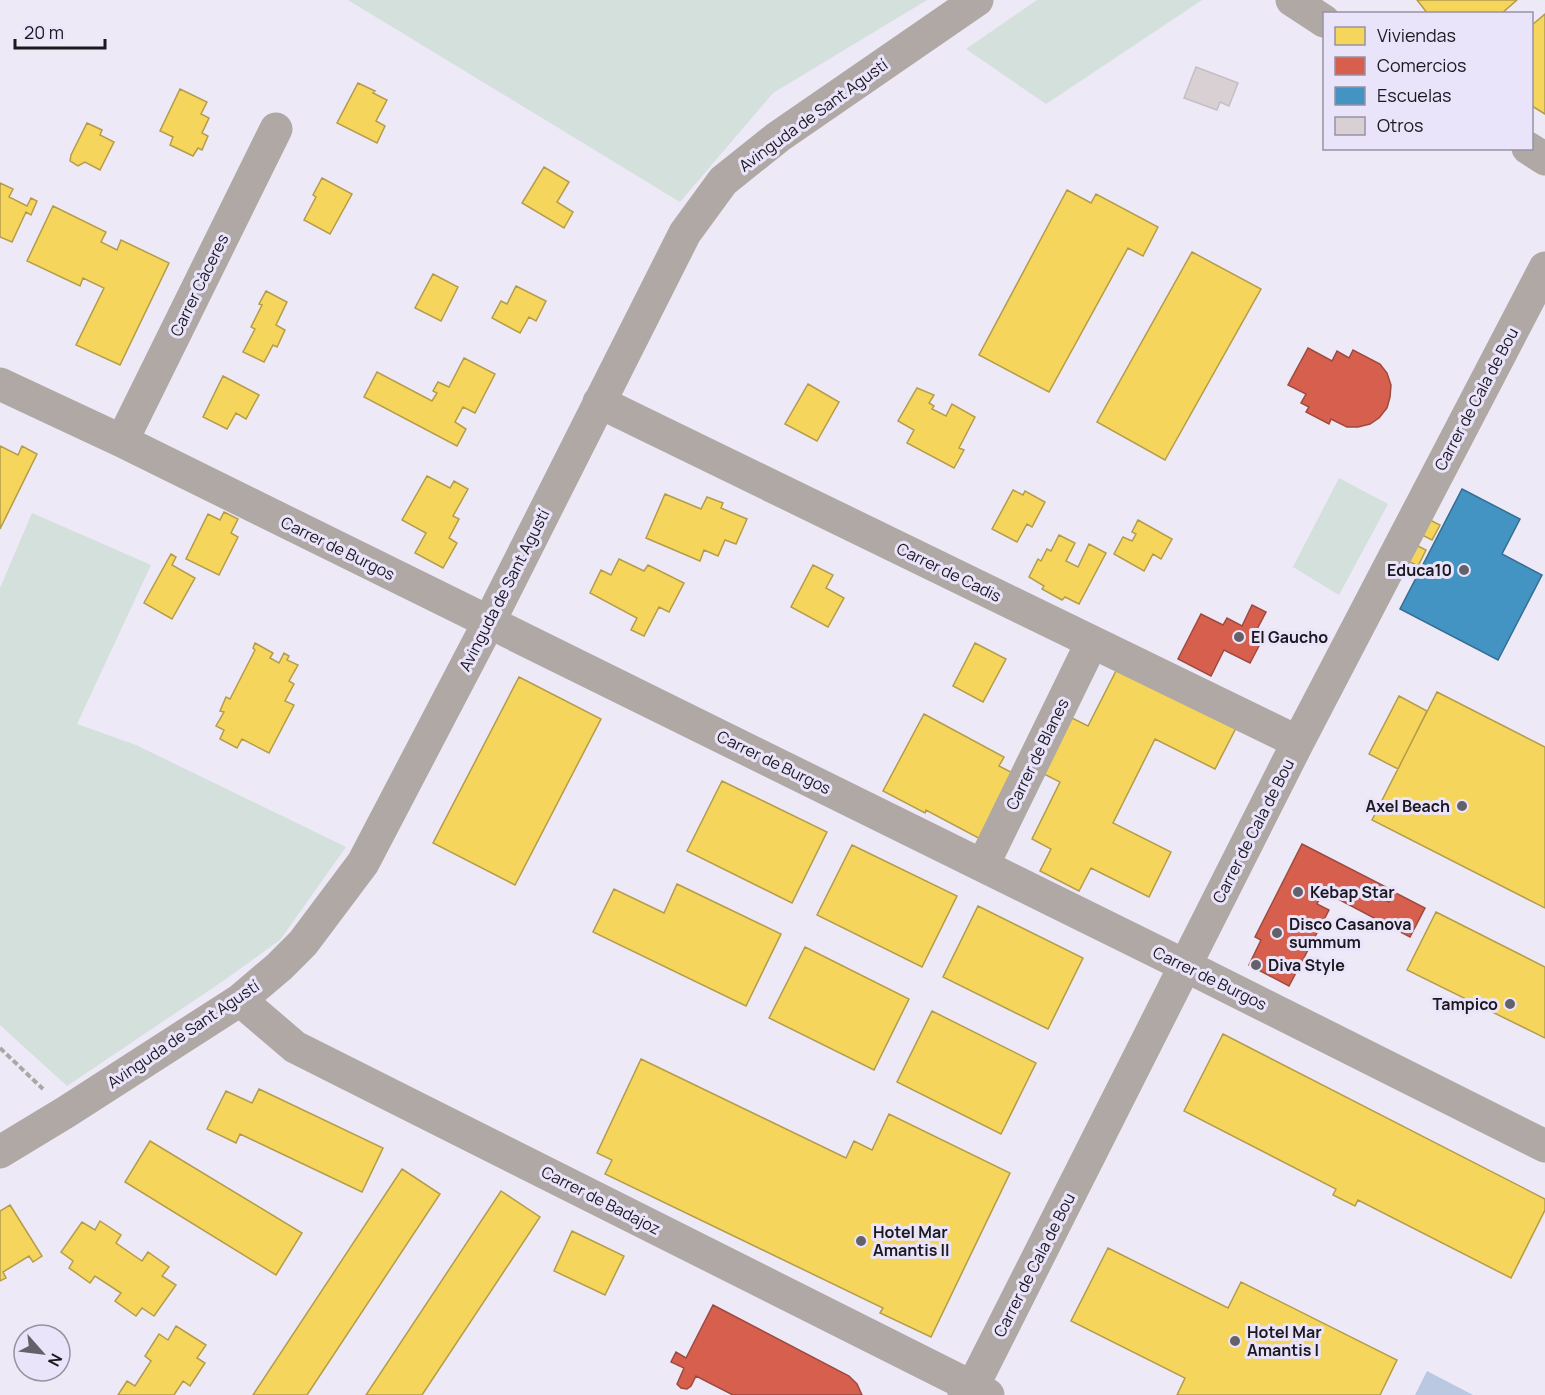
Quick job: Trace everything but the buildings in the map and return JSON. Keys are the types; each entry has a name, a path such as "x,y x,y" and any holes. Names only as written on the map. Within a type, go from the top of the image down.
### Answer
{"street":[{"name":"Avinguda de Sant Agustí","path":"0,1152 240,1000 303,943 363,863 489,622 685,233 723,181 778,137 977,0"},
{"path":"1292,0 1323,20"},
{"name":"Carrer Càceres","path":"122,441 276,129"},
{"path":"1531,150 1545,159"},
{"name":"Carrer de Cala de Bou","path":"975,1392 1185,965 1298,742 1545,268"},
{"name":"Carrer de Burgos","path":"0,384 122,441 983,865 1545,1146"},
{"name":"Carrer de Cadis","path":"599,402 1298,742"},
{"name":"Carrer de Blanes","path":"983,865 1092,642"},
{"name":"Carrer de Badajoz","path":"240,1000 295,1047 975,1392"}],"path":[{"path":"0,1048 66,1112"}],"shaded area":[{"path":"348,0 927,0 773,93 680,202"},
{"path":"1037,0 1202,0 1046,104 966,49"},
{"path":"1339,478 1388,504 1339,595 1293,567"},
{"path":"32,513 151,565 77,724 136,745 346,847 280,940 67,1086 0,1025 0,588"}],"water":[{"path":"1427,1371 1473,1395 1415,1395"}],"place":[{"name":"Educa10","path":"1464,570"},
{"name":"El Gaucho","path":"1239,637"},
{"name":"Axel Beach","path":"1462,806"},
{"name":"Kebap Star","path":"1298,892"},
{"name":"Disco Casanova summum","path":"1277,933"},
{"name":"Diva Style","path":"1256,965"},
{"name":"Tampico","path":"1510,1004"},
{"name":"Hotel Mar Amantis II","path":"861,1241"},
{"name":"Hotel Mar Amantis I","path":"1235,1341"}]}
